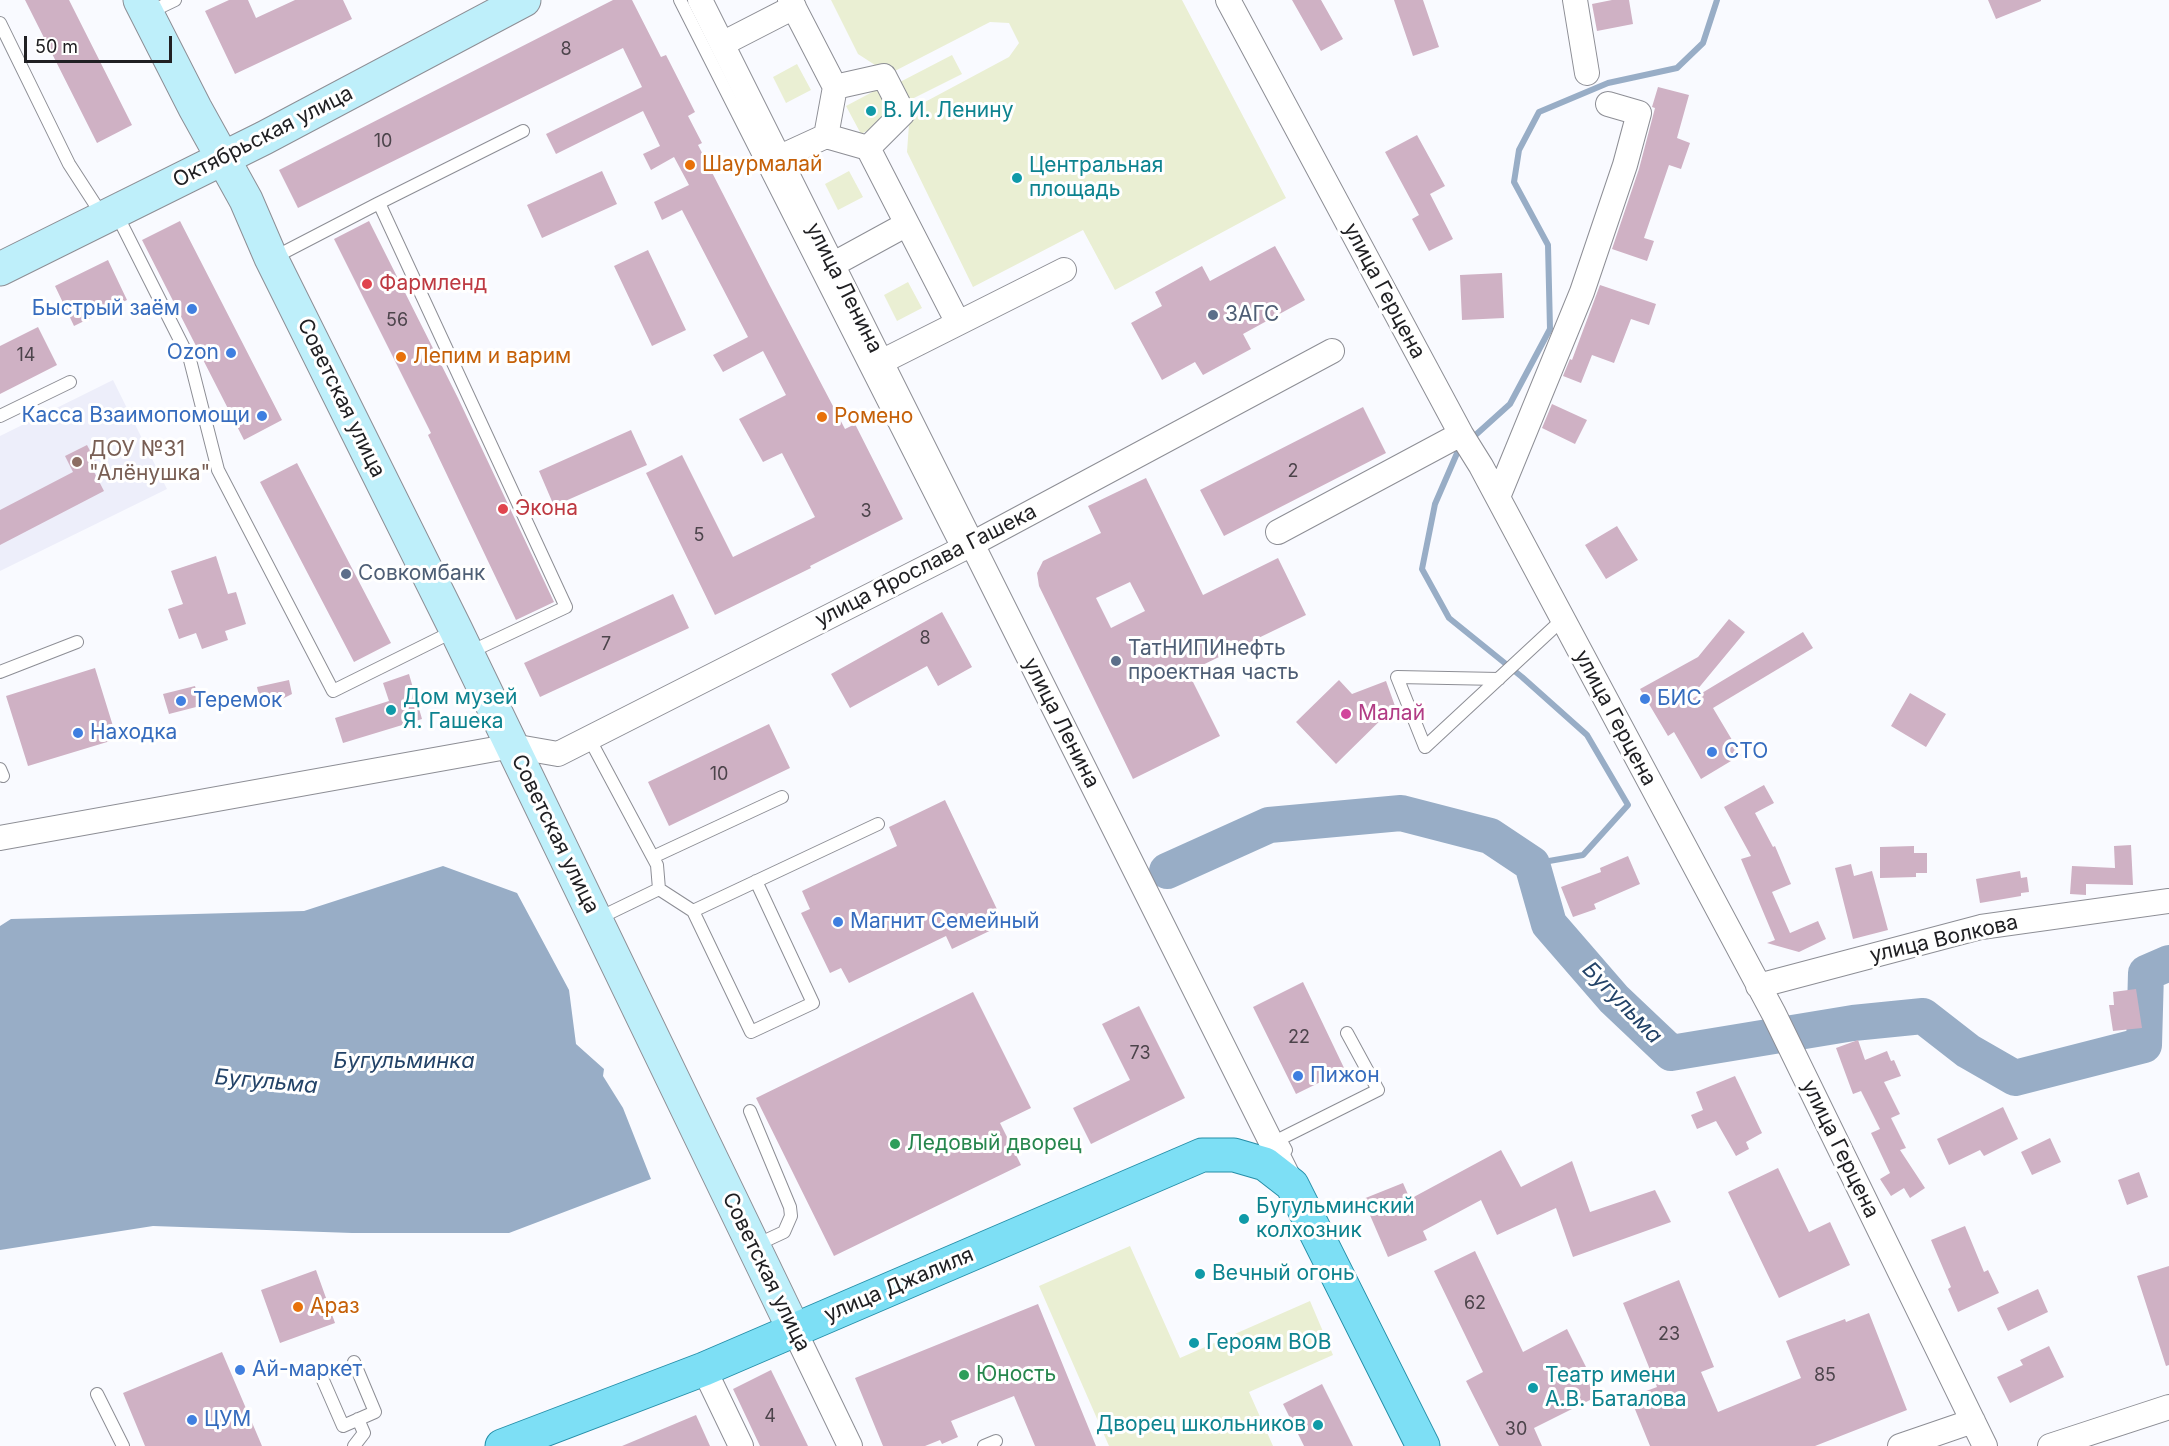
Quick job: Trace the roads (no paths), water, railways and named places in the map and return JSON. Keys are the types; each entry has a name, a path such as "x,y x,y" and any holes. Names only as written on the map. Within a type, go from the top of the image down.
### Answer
{"main road":[{"name":"улица Джалиля","path":"502,1446 704,1369 1202,1155 1234,1155 1265,1164 1292,1185"},
{"name":"улица Ленина","path":"1292,1185 1423,1446"}],"street":[{"name":"Октябрьская улица","path":"0,268 223,159 524,0"},
{"name":"улица Ленина","path":"700,0 881,362 965,547 1292,1185"},
{"name":"улица Герцена","path":"1228,0 1461,434 1498,497 1774,1014 1985,1446"},
{"path":"1575,0 1587,73"},
{"name":"Советская улица","path":"154,4 223,159 246,200 272,258 462,641 850,1446"},
{"path":"722,44 792,4 835,87 826,136"},
{"path":"835,87 884,76 903,114 868,148"},
{"path":"1498,497 1582,292 1625,165 1639,113 1608,104"},
{"path":"778,158 826,136 868,148 958,323"},
{"path":"832,265 907,224"},
{"path":"881,362 1064,270"},
{"name":"улица Ярослава Гашека","path":"512,746 558,754 965,547 1332,351"},
{"path":"1278,532 1461,434"},
{"path":"0,838 512,746"},
{"name":"улица Волкова","path":"1758,986 1981,927 2169,901"},
{"path":"704,1369 741,1446"},
{"path":"2050,1446 2169,1407"},
{"path":"1900,1446 1972,1421"}],"lane":[{"path":"680,0 965,547"},
{"path":"0,23 69,164 109,215 190,360 218,470 333,691 462,641 566,607 379,203"},
{"path":"272,258 523,131"},
{"path":"0,416 70,382"},
{"path":"1499,679 1397,678 1425,747 1499,679 1563,619"},
{"path":"0,672 77,642"},
{"path":"589,738 657,864 659,889"},
{"path":"653,857 782,797"},
{"path":"693,910 878,824"},
{"path":"659,889 693,910 751,1032 813,1003 756,881"},
{"path":"596,920 659,889"},
{"path":"1292,1185 1302,1182 1280,1139 1378,1090 1347,1033"},
{"path":"750,1110 790,1207 791,1216 784,1232 753,1246"},
{"path":"320,1371 343,1426 375,1412 354,1362"},
{"path":"97,1394 123,1446"},
{"path":"354,1446 364,1433 358,1419"},
{"path":"984,1446 996,1441"}],"water":[{"name":"Бугульминка","path":"443,866 517,893 569,990 576,1044 604,1069 603,1076 623,1108 651,1179 509,1233 352,1233 153,1226 0,1250 0,926 11,919 304,911"}],"waterway":[{"path":"1470,440 1510,404 1550,329 1548,245 1514,182 1519,150 1539,112 1608,83 1677,68 1703,43 1717,0"},
{"path":"1463,447 1458,451 1435,504 1422,569 1449,618 1522,677 1587,735 1628,805 1583,855 1532,864"},
{"name":"Бугульма","path":"1167,871 1269,825 1401,813 1490,836 1532,864 1549,924 1614,999 1671,1053 1853,1023 1923,1016 1968,1051 2015,1078 2144,1045 2146,973 2169,963"}],"place":[{"name":"В. И. Ленину","path":"871,111"},
{"name":"Шаурмалай","path":"690,165"},
{"name":"Центральная площадь","path":"1017,178"},
{"name":"Фармленд","path":"367,284"},
{"name":"Быстрый заём","path":"192,309"},
{"name":"ЗАГС","path":"1213,315"},
{"name":"Ozon","path":"231,353"},
{"name":"Лепим и варим","path":"401,357"},
{"name":"Касса Взаимопомощи","path":"262,416"},
{"name":"Ромено","path":"822,417"},
{"name":"ДОУ №31 \"Алёнушка\"","path":"77,462"},
{"name":"Экона","path":"503,509"},
{"name":"Совкомбанк","path":"346,574"},
{"name":"ТатНИПИнефть проектная часть","path":"1116,661"},
{"name":"БИС","path":"1645,699"},
{"name":"Теремок","path":"181,701"},
{"name":"Дом музей Я. Гашека","path":"391,710"},
{"name":"Малай","path":"1346,714"},
{"name":"Находка","path":"78,733"},
{"name":"СТО","path":"1712,752"},
{"name":"Магнит Семейный","path":"838,922"},
{"name":"Пижон","path":"1298,1076"},
{"name":"Ледовый дворец","path":"895,1144"},
{"name":"Бугульминский колхозник","path":"1244,1219"},
{"name":"Вечный огонь","path":"1200,1274"},
{"name":"Араз","path":"298,1307"},
{"name":"Героям ВОВ","path":"1194,1343"},
{"name":"Ай-маркет","path":"240,1370"},
{"name":"Юность","path":"964,1375"},
{"name":"Театр имени А.В. Баталова","path":"1533,1388"},
{"name":"ЦУМ","path":"192,1420"},
{"name":"Дворец школьников","path":"1318,1425"}]}
